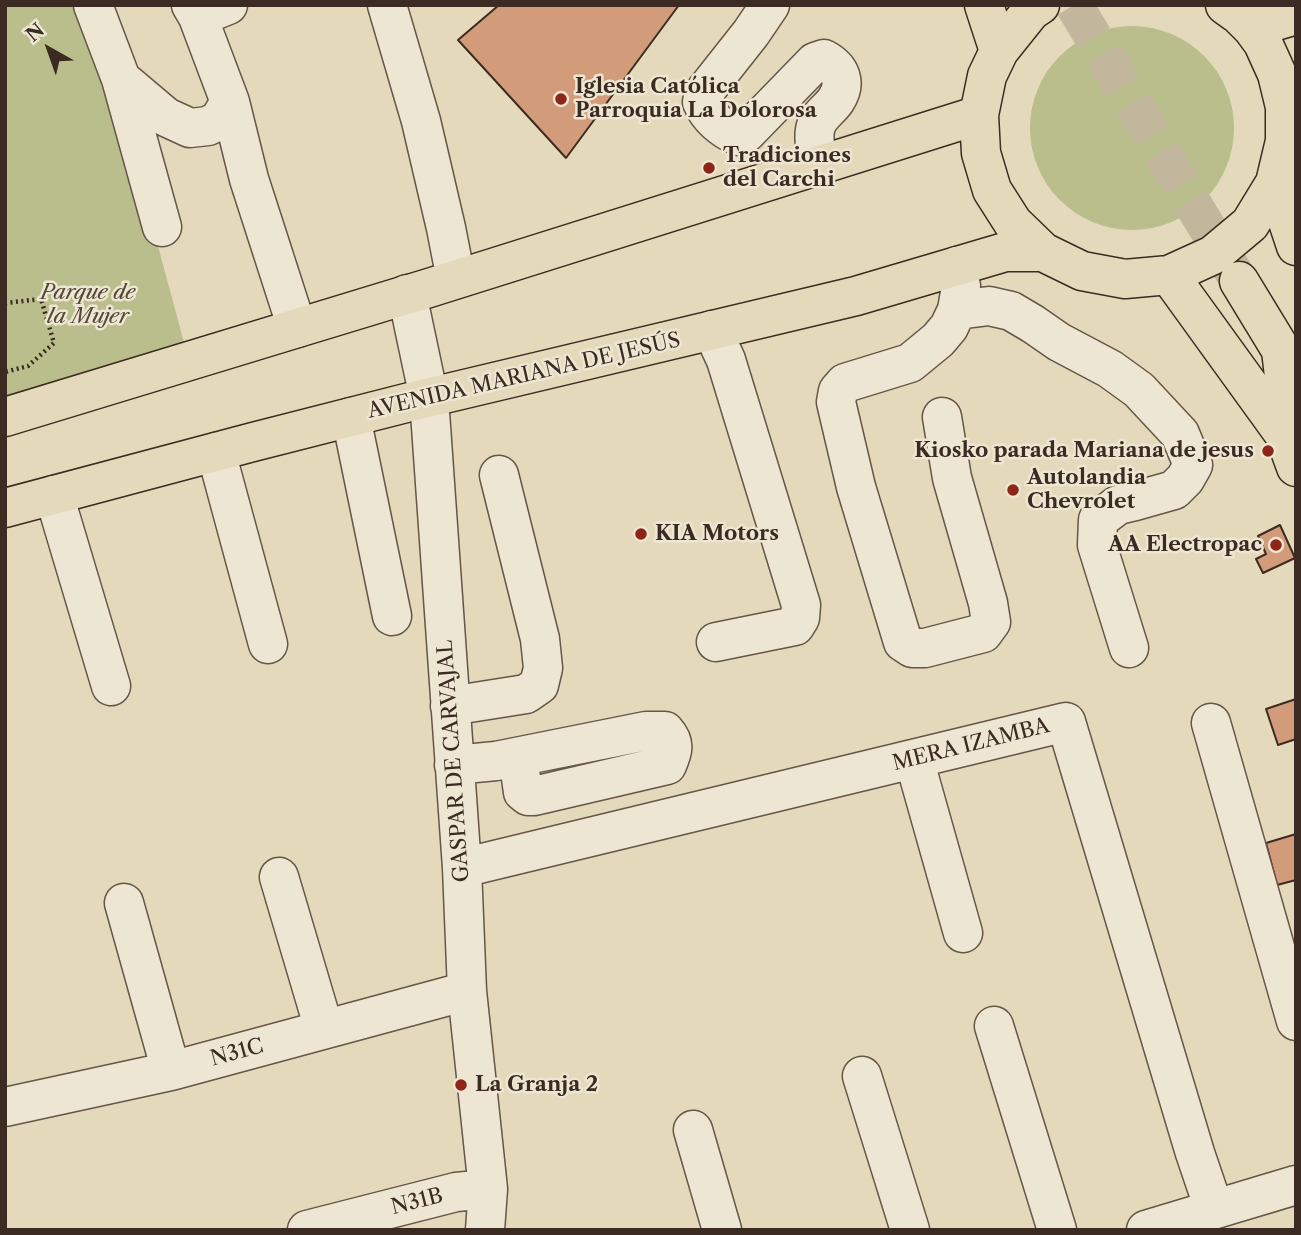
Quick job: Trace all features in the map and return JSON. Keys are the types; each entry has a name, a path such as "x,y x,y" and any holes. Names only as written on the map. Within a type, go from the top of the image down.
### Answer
{"main road":[{"path":"984,5 999,51"},
{"path":"1040,5 1031,11 999,51 987,76 979,115 981,153 992,190 1013,223 1043,252 1082,271 1125,279 1169,275 1213,256 1223,248 1250,224 1283,177"},
{"path":"1239,13 1296,15"},
{"path":"1239,13 1263,43 1277,74 1285,107 1283,177 1296,246"},
{"path":"5,417 979,115"},
{"name":"AVENIDA MARIANA DE JESÚS","path":"5,508 351,417 856,296 1005,253 1043,252"},
{"path":"1169,275 1284,434 1296,467"},
{"path":"1239,281 1291,363 1284,376 1296,416"}],"street":[{"path":"93,5 121,79 162,227"},
{"path":"387,5 421,121 456,279"},
{"path":"770,5 706,90 702,102 705,111 727,132 737,136 746,133 815,62 824,59 833,64 843,78 836,100 816,125 817,165"},
{"path":"206,9 249,179 297,328"},
{"path":"121,79 166,117 190,128 219,120 230,102"},
{"path":"942,417 952,478 988,603 990,621 983,633 925,648 912,648 903,642 888,594 856,487 836,402 838,391 845,383 910,363 938,340 957,310 961,286 957,266"},
{"name":"GASPAR DE CARVAJAL","path":"407,294 429,398 462,868 467,991 488,1189 485,1230"},
{"path":"957,310 989,306 1011,312 1033,324 1059,342 1110,369 1139,390 1180,435 1193,465 1185,479 1174,489 1118,505 1098,520 1097,545 1129,648"},
{"path":"712,330 726,360 801,605 800,618 795,626 716,642"},
{"path":"1291,363 1296,397"},
{"path":"351,417 393,616"},
{"path":"216,452 268,644"},
{"path":"450,706 527,694 540,685 543,668 540,639 499,475"},
{"path":"54,495 111,685"},
{"name":"MERA IZAMBA","path":"462,868 1066,722 1214,1209"},
{"path":"1211,723 1296,1021"},
{"path":"454,765 518,757"},
{"path":"914,759 963,933"},
{"path":"279,877 324,1029"},
{"path":"124,903 171,1071"},
{"name":"N31C","path":"5,1107 171,1071 467,991"},
{"path":"994,1026 1057,1230"},
{"path":"862,1076 910,1230"},
{"path":"693,1130 722,1230"},
{"path":"1146,1230 1296,1185"},
{"name":"N31B","path":"307,1230 456,1192 488,1189"}],"path":[{"path":"5,303 41,299 54,344 28,366 5,372"}],"green space":[{"name":"Parque de la Mujer","path":"5,5 93,5 189,361 5,417"},
{"path":"1132,26 1171,33 1204,56 1227,89 1234,128 1227,167 1204,200 1171,223 1132,230 1093,223 1060,200 1037,167 1030,128 1037,89 1060,56 1093,33"}],"building":[{"name":"Iglesia Católica Parroquia La Dolorosa","path":"499,5 679,5 566,158 458,40"},
{"name":"AA Electropac","path":"1280,525 1295,558 1263,573 1256,559 1266,554 1258,536"},
{"path":"1296,699 1296,739 1278,745 1266,709"},
{"path":"1296,834 1296,880 1277,885 1266,843"}],"tunnel":[{"path":"1074,5 1236,276"}],"place":[{"name":"Iglesia Católica Parroquia La Dolorosa","path":"561,99"},
{"name":"Tradiciones del Carchi","path":"709,168"},
{"name":"Kiosko parada Mariana de jesus","path":"1268,451"},
{"name":"Autolandia Chevrolet","path":"1013,490"},
{"name":"KIA Motors","path":"641,534"},
{"name":"AA Electropac","path":"1276,545"},
{"name":"La Granja 2","path":"461,1085"}]}
